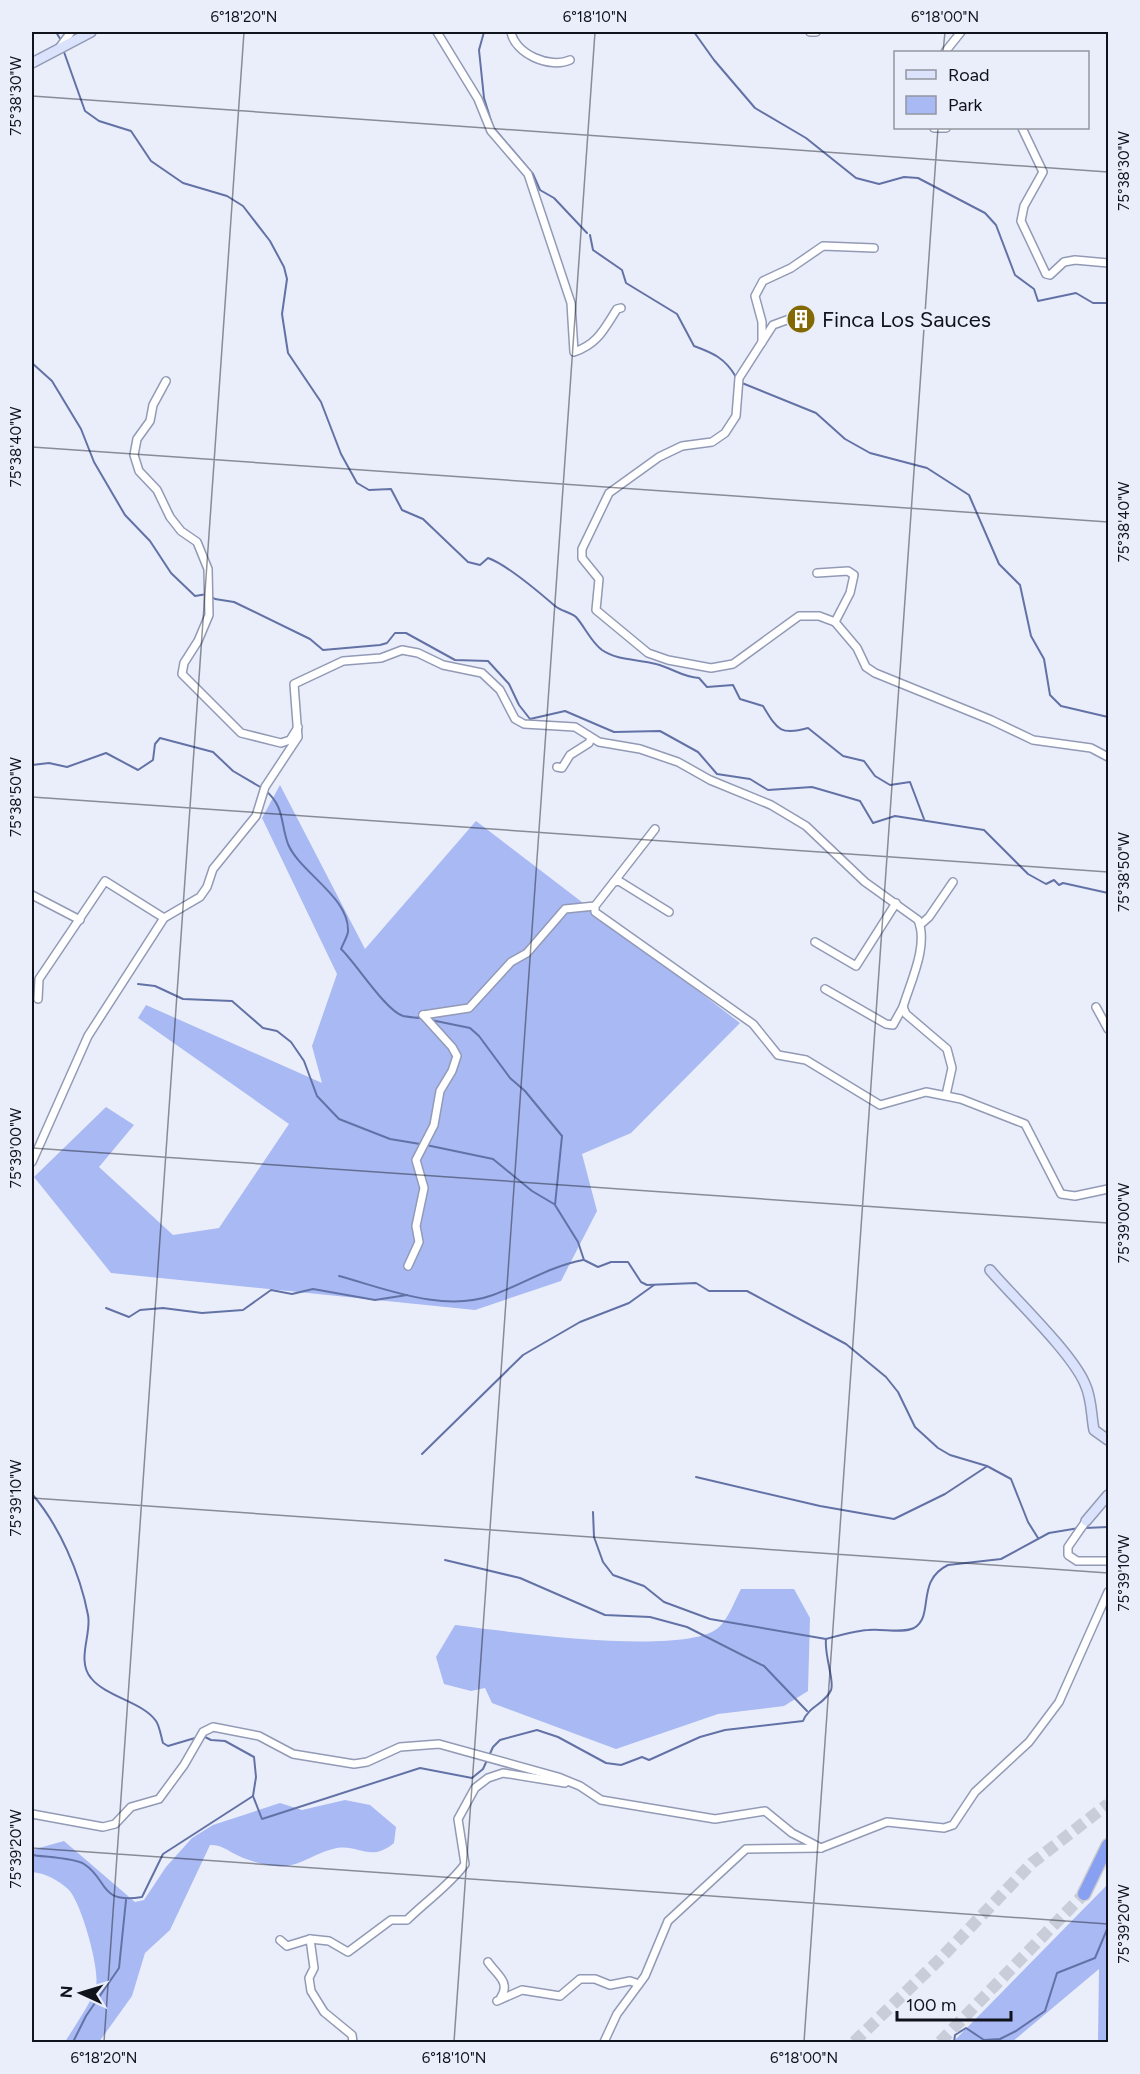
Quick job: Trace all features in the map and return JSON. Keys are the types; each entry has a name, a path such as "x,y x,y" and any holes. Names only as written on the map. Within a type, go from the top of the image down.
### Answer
{"highway":[{"path":"1084,1894 1108,1845"}],"street":[{"path":"58,48 71,32"},
{"path":"32,63 91,32"},
{"path":"437,32 478,99 491,131 528,174 571,303 574,352 590,347 603,334 617,309 621,308"},
{"path":"511,32 513,41 518,47 536,56 552,63 570,60"},
{"path":"810,32 816,32"},
{"path":"946,51 961,32"},
{"path":"1022,129 1043,172 1024,206 1021,221 1046,274 1050,275 1064,262 1075,260 1108,263"},
{"path":"761,347 762,322 755,296 763,280 791,268 823,246 874,248"},
{"path":"795,317 773,325 739,378 736,416 725,433 712,442 682,446 659,457 609,493 587,535 582,558 599,579 600,588 595,605 600,614 639,647 668,660 711,668 728,666 799,616 810,615 835,622 857,648 864,665 874,673 991,720 1028,739 1091,748 1108,757"},
{"path":"166,381 153,405 150,422 137,439 134,454 139,471 157,490 170,517 182,531 197,542 207,569 209,615 198,641 184,663 182,674 241,733 281,743 289,741 298,727"},
{"path":"817,573 848,571 854,575 850,593 835,622"},
{"path":"32,1162 88,1036 164,918 204,892 213,869 256,816 265,787 297,740 298,727 293,689 297,682 344,661 381,658 406,650 443,665 471,670 487,676 500,690 508,709 518,721 531,726 567,725 575,727 591,738 604,743 640,749 678,762 710,780 771,805 806,826 865,882 914,916 920,926 919,951 903,1007 893,1025 886,1024 825,989"},
{"path":"557,767 562,768 570,755 589,743 591,738"},
{"path":"655,829 595,906 595,912 753,1024 778,1054 806,1060 880,1105 920,1092 946,1095 1027,1126 1061,1194 1076,1196 1108,1189"},
{"path":"38,999 39,979 107,881 164,918"},
{"path":"614,882 619,881 669,912"},
{"path":"920,926 929,918 953,882"},
{"path":"32,895 80,920"},
{"path":"814,942 856,966 896,903"},
{"path":"408,1266 419,1242 416,1226 424,1188 416,1160 434,1125 440,1091 452,1071 457,1056 423,1015 470,1008 511,962 527,953 565,909 595,906"},
{"path":"903,1007 906,1014 947,1049 952,1068 946,1095"},
{"path":"1095,1007 1108,1029"},
{"path":"990,1270 1066,1356 1085,1383 1094,1430 1108,1440"},
{"path":"1108,1495 1068,1547 1070,1558 1077,1561 1108,1561"},
{"path":"603,2043 617,2014 639,1984 668,1921 746,1849 821,1848 887,1822 944,1828 953,1825 975,1792 1029,1742 1059,1702 1108,1592"},
{"path":"32,1814 103,1827 111,1826 131,1808 159,1798 184,1765 203,1731 213,1727 259,1736 293,1754 354,1764 367,1762 400,1747 439,1744 558,1777 601,1800 706,1818 722,1819 765,1811 792,1833 821,1848"},
{"path":"280,1940 287,1946 310,1939 329,1941 348,1952 391,1920 406,1920 435,1892 453,1881 465,1864 458,1819 475,1788 488,1778 503,1773 573,1784"},
{"path":"310,1939 314,1968 309,1978 311,1990 324,2012 352,2035 353,2043"},
{"path":"488,1962 503,1979 504,1992 499,1999 522,1990 560,1996 580,1979 595,1979 610,1985 630,1981 639,1984"}],"green space":[{"path":"280,785 365,949 476,821 740,1023 631,1133 582,1154 597,1211 561,1281 475,1310 111,1273 34,1177 106,1107 134,1125 99,1167 173,1235 219,1228 289,1124 138,1018 146,1005 322,1083 312,1046 337,974 262,818"},
{"path":"741,1589 794,1589 810,1618 808,1691 784,1706 718,1714 616,1749 492,1703 485,1688 471,1691 444,1684 436,1657 455,1625 592,1640 669,1641 699,1636 722,1624"},
{"path":"345,1800 370,1805 396,1827 394,1843 377,1852 350,1848 333,1849 299,1863 284,1866 257,1862 243,1858 222,1847 210,1845 170,1930 145,1953 132,1996 99,2042 65,2042 94,1992 95,1965 84,1920 73,1896 56,1880 32,1872 32,1850 64,1841 135,1902 144,1900 166,1867 192,1838 213,1825 280,1803 302,1810"},
{"path":"1108,1884 1108,2042 1098,2042 1099,1969 1012,2042 953,2042"}],"waterway":[{"path":"56,32 62,42"},
{"path":"484,32 479,50 484,98 493,127 533,174 540,190 554,198 587,233"},
{"path":"694,32 714,60 755,108 806,138 856,178 879,184 904,177 918,178 985,213 996,225 1015,275 1034,289 1038,301 1076,293 1093,303 1108,303"},
{"path":"64,52 85,111 99,121 131,131 151,161 183,183 227,196 243,206 270,241 284,267 287,279 282,314 288,353 321,402 341,454 357,483 369,490 391,489 402,510 423,519 468,562 480,565 488,558 505,567 557,608 576,617 595,643 608,654 656,664 687,676 699,678 707,687 733,685 740,699 763,706 780,729 791,731 808,728 843,756 864,761 875,776 890,785 910,782 924,819"},
{"path":"590,235 593,250 622,270 626,283 677,314 694,346 718,357 736,377"},
{"path":"32,363 52,381 81,429 94,462 125,515 150,541 171,573 195,596 207,594 215,599 234,602 310,639 323,650 380,645 387,643 395,633 406,633 455,660 488,661 509,684 519,705 530,719 565,711 614,732 660,731 698,752 717,774 750,779 768,790 812,787 860,801 873,823 895,816 984,830 1028,874 1046,884 1054,880 1059,885 1063,883 1108,893"},
{"path":"742,383 816,413 845,439 870,453 927,468 969,495 999,564 1020,585 1031,636 1044,659 1050,695 1061,706 1108,717"},
{"path":"32,765 49,763 67,767 106,753 138,770 153,760 155,744 160,738 213,752 233,771 262,788"},
{"path":"265,790 279,809 288,844 294,855 333,896 341,908 348,932 341,949 379,996 396,1012 403,1016 422,1018"},
{"path":"138,984 155,986 183,999 232,1001 263,1028 277,1031 291,1042 304,1061 317,1096 339,1119 390,1139 420,1144"},
{"path":"431,1020 470,1028 479,1036 510,1078 525,1091 562,1136 555,1205 578,1242 584,1260 598,1267 611,1262 628,1262 641,1282 647,1285 696,1283 709,1291 747,1291 846,1344 886,1377 898,1392 915,1427 938,1448 950,1455 987,1466 1011,1479 1028,1522 1038,1538"},
{"path":"426,1145 493,1159 532,1191 554,1204"},
{"path":"339,1276 415,1297 435,1300 474,1300 493,1295 548,1271 583,1260"},
{"path":"422,1454 523,1355 580,1322 629,1303 654,1285"},
{"path":"106,1308 129,1317 140,1310 163,1308 202,1313 243,1310 271,1290 292,1294 313,1289 375,1300 407,1295"},
{"path":"696,1477 820,1506 894,1519 945,1494 986,1467"},
{"path":"32,1494 51,1520 67,1550 80,1583 89,1622 85,1663 91,1678 106,1690 150,1714 157,1723 163,1743 168,1746 195,1738"},
{"path":"593,1512 594,1537 603,1562 613,1575 644,1586 664,1602 710,1619 826,1639"},
{"path":"1085,1528 1108,1527"},
{"path":"32,1855 80,1862 92,1870 111,1894 128,1898 142,1897 163,1854 253,1796 262,1819 420,1768 472,1778 483,1769 493,1747 500,1740 537,1730 558,1737 606,1763 621,1765 642,1757 649,1760 700,1737 725,1730 803,1721 831,1690 832,1681 826,1653 826,1639 847,1633 873,1630 904,1631 914,1628 924,1615 928,1589 932,1580 948,1565 1001,1559 1049,1533 1079,1528"},
{"path":"445,1560 520,1578 605,1615 650,1617 687,1627 764,1666 807,1711"},
{"path":"203,1736 211,1740 225,1741 254,1757 256,1777 253,1796"},
{"path":"73,2042 86,2016 119,1968 126,1900"},
{"path":"954,2042 955,2035 966,2028 984,2040 1000,2039 1045,2011 1057,1973 1095,1958 1108,1927"}],"tunnel":[{"path":"854,2042 940,1959 1032,1863 1108,1804"},
{"path":"940,2042 1084,1894"}],"place":[{"name":"Finca Los Sauces","path":"801,319"}]}
